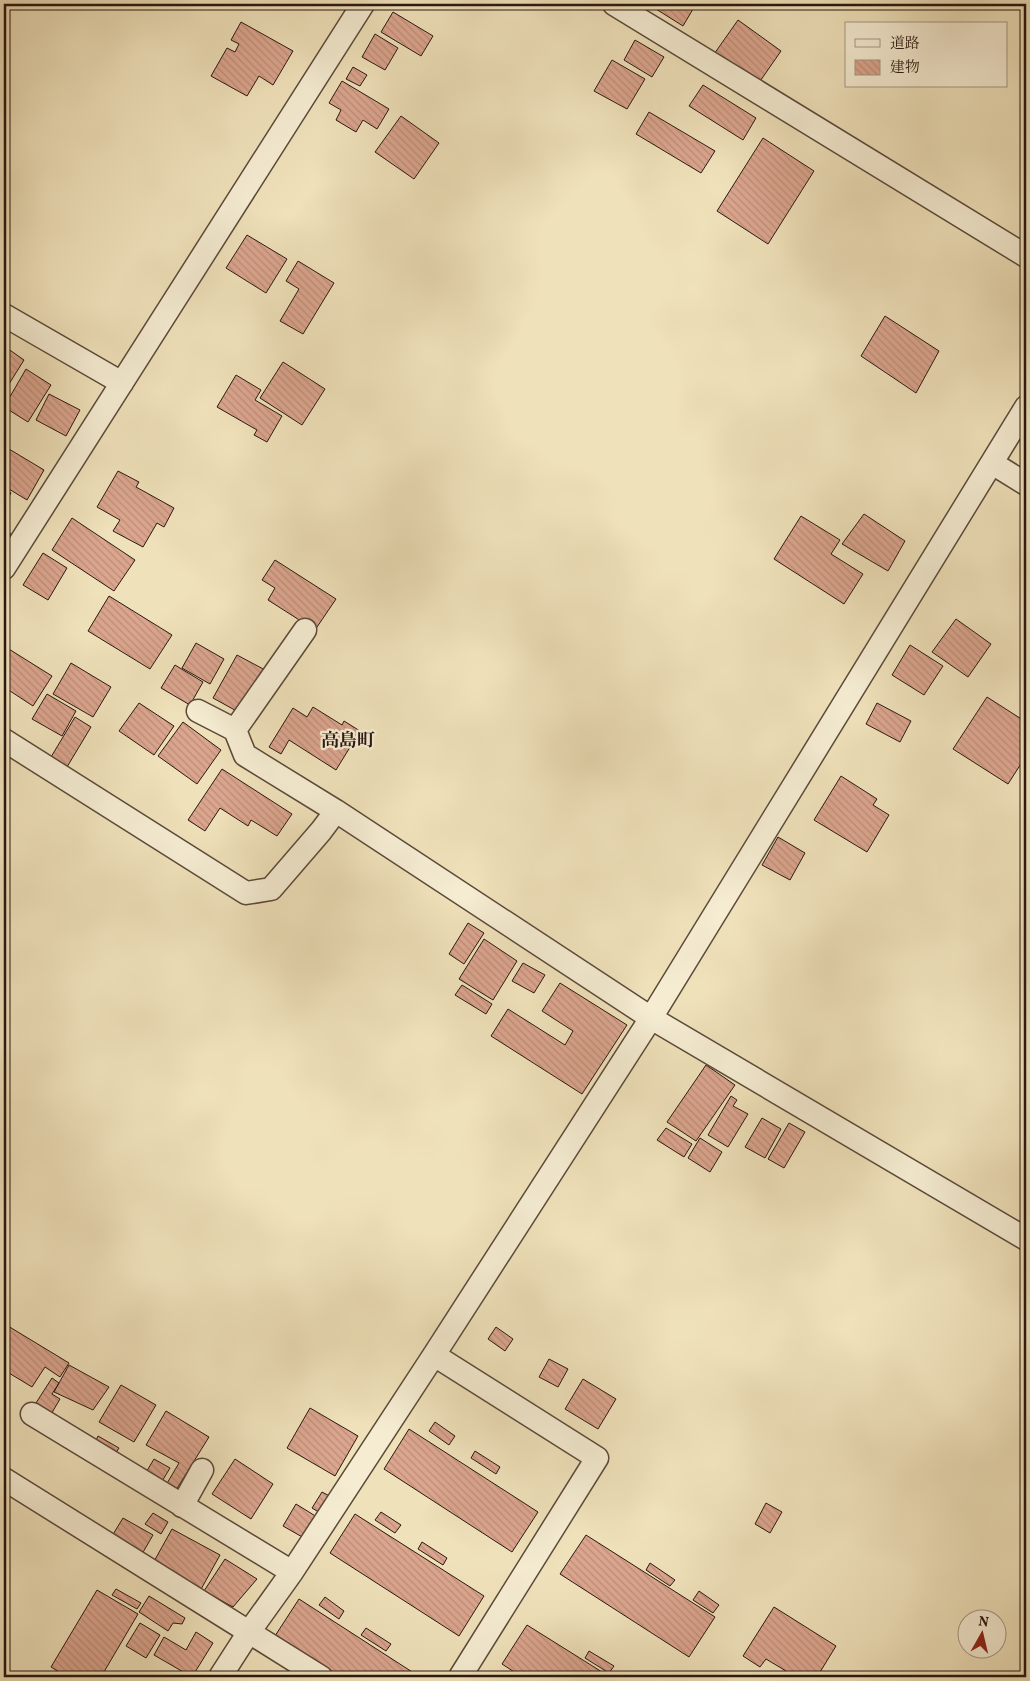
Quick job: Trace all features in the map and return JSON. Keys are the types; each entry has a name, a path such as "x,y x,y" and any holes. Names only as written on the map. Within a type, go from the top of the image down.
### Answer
{"street":[{"path":"4,568 363,4"},
{"path":"614,4 1026,256"},
{"path":"4,315 122,384"},
{"path":"220,1677 249,1632 292,1572 434,1356 651,1018 1026,407"},
{"path":"992,463 1026,484"},
{"path":"236,730 305,630"},
{"path":"198,711 236,730 245,755 336,811 651,1018 1026,1239"},
{"path":"4,740 246,893 271,889 336,811"},
{"path":"434,1356 597,1458 460,1677"},
{"path":"32,1414 292,1572"},
{"path":"182,1506 202,1470"},
{"path":"4,1479 321,1677"}],"building":[{"path":"648,4 696,4 683,26"},
{"path":"393,12 433,36 421,56 381,32"},
{"path":"738,20 781,51 756,87 712,57"},
{"path":"241,22 293,51 273,85 259,76 247,96 211,76 227,48 235,52 239,44 231,40"},
{"path":"375,34 398,48 385,70 362,57"},
{"path":"635,40 664,57 652,77 624,60"},
{"path":"612,60 645,79 627,109 594,91"},
{"path":"353,67 367,75 360,86 346,79"},
{"path":"342,81 389,109 377,129 363,120 356,132 336,120 341,110 329,103"},
{"path":"703,85 756,118 743,140 689,106"},
{"path":"649,112 715,151 701,173 636,134"},
{"path":"401,116 439,143 414,179 375,152"},
{"path":"763,138 814,171 768,244 717,211"},
{"path":"247,235 287,259 266,293 226,268"},
{"path":"298,261 334,283 303,334 280,321 299,289 286,281"},
{"path":"885,316 939,351 916,393 861,356"},
{"path":"4,346 24,360 4,392"},
{"path":"283,362 325,389 302,425 260,398"},
{"path":"26,369 51,385 28,422 4,407"},
{"path":"236,375 261,390 255,400 282,416 267,442 254,435 257,430 217,407"},
{"path":"49,394 80,410 66,436 36,420"},
{"path":"4,446 44,470 27,500 4,486"},
{"path":"118,471 139,482 136,487 174,508 164,527 157,523 143,547 113,531 120,520 97,507"},
{"path":"4,489 11,493 4,505"},
{"path":"864,514 905,541 888,571 842,544"},
{"path":"801,516 840,540 831,554 863,574 844,604 774,559"},
{"path":"72,518 135,560 114,591 52,550"},
{"path":"4,530 18,538 4,565"},
{"path":"43,553 67,568 48,600 23,585"},
{"path":"275,560 336,599 315,630 268,600 275,588 262,580"},
{"path":"109,596 172,635 150,669 88,631"},
{"path":"956,619 991,644 968,677 932,652"},
{"path":"196,643 224,659 210,684 182,668"},
{"path":"910,645 943,666 924,695 892,675"},
{"path":"4,646 52,676 33,706 4,687"},
{"path":"237,655 267,671 242,714 213,698"},
{"path":"71,663 111,687 93,717 53,694"},
{"path":"175,665 203,682 190,705 161,688"},
{"path":"47,694 76,711 62,736 32,719"},
{"path":"987,697 1026,722 1026,756 1008,784 953,749"},
{"path":"139,703 174,726 154,755 119,731"},
{"path":"877,703 911,721 900,742 866,724"},
{"path":"313,707 342,725 344,721 360,731 336,770 289,740 281,754 269,747 293,708 307,717"},
{"path":"75,717 91,727 67,767 51,757"},
{"path":"183,722 221,750 197,784 158,756"},
{"path":"222,769 292,814 277,836 251,820 248,826 220,808 205,831 188,820"},
{"path":"841,776 877,799 873,805 889,815 867,852 814,820"},
{"path":"778,837 805,853 790,880 762,865"},
{"path":"468,923 484,933 464,964 449,954"},
{"path":"484,939 517,961 493,1000 459,979"},
{"path":"523,963 545,975 534,993 512,981"},
{"path":"560,983 627,1025 582,1094 491,1036 508,1009 565,1045 573,1031 542,1011"},
{"path":"462,985 492,1004 486,1014 455,995"},
{"path":"706,1065 735,1085 696,1141 667,1122"},
{"path":"731,1096 737,1100 733,1106 748,1114 728,1147 708,1135"},
{"path":"762,1118 781,1129 765,1158 745,1147"},
{"path":"789,1123 805,1132 784,1168 768,1159"},
{"path":"666,1128 692,1144 684,1157 657,1140"},
{"path":"700,1138 722,1152 710,1172 688,1158"},
{"path":"8,1326 69,1363 60,1377 45,1367 32,1387 4,1370 4,1333"},
{"path":"496,1327 513,1339 505,1351 488,1339"},
{"path":"549,1359 568,1369 558,1387 539,1377"},
{"path":"69,1365 109,1387 93,1410 54,1392"},
{"path":"52,1378 59,1383 52,1394 60,1399 50,1416 34,1406"},
{"path":"583,1379 616,1399 598,1429 565,1409"},
{"path":"121,1385 156,1405 134,1442 99,1422"},
{"path":"310,1408 358,1436 335,1476 287,1448"},
{"path":"166,1411 209,1437 176,1490 166,1485 179,1463 146,1445"},
{"path":"435,1422 455,1436 449,1445 429,1431"},
{"path":"409,1429 538,1512 512,1552 384,1469"},
{"path":"98,1436 119,1448 114,1456 94,1445"},
{"path":"475,1451 500,1467 496,1474 471,1458"},
{"path":"154,1459 170,1468 161,1483 145,1474"},
{"path":"235,1459 273,1484 251,1519 212,1494"},
{"path":"322,1492 337,1500 327,1517 312,1508"},
{"path":"766,1503 782,1512 770,1533 755,1524"},
{"path":"296,1504 317,1517 304,1538 283,1526"},
{"path":"381,1512 401,1525 395,1533 375,1520"},
{"path":"153,1513 168,1522 161,1534 145,1524"},
{"path":"355,1514 484,1596 459,1636 330,1553"},
{"path":"123,1518 153,1535 142,1554 112,1536"},
{"path":"172,1529 220,1555 200,1591 152,1565"},
{"path":"586,1535 715,1617 689,1657 560,1574"},
{"path":"422,1542 447,1558 443,1565 418,1549"},
{"path":"225,1559 257,1579 233,1607 204,1591"},
{"path":"650,1563 675,1580 670,1586 646,1570"},
{"path":"116,1589 141,1603 137,1609 112,1595"},
{"path":"97,1590 138,1614 101,1677 67,1677 51,1667"},
{"path":"699,1591 719,1605 713,1613 693,1600"},
{"path":"149,1596 185,1618 182,1624 173,1623 168,1631 139,1612"},
{"path":"325,1597 344,1611 339,1619 319,1605"},
{"path":"299,1599 420,1677 333,1677 273,1639"},
{"path":"774,1607 836,1646 817,1677 785,1677 786,1671 766,1659 760,1667 743,1656"},
{"path":"140,1623 160,1635 146,1658 126,1646"},
{"path":"527,1625 610,1677 522,1677 502,1664"},
{"path":"366,1628 391,1644 386,1651 361,1635"},
{"path":"196,1632 213,1643 192,1677 154,1655 164,1637 186,1650"},
{"path":"589,1651 614,1666 609,1673 585,1658"}],"district":[{"name":"高島町","path":"348,741"}]}
